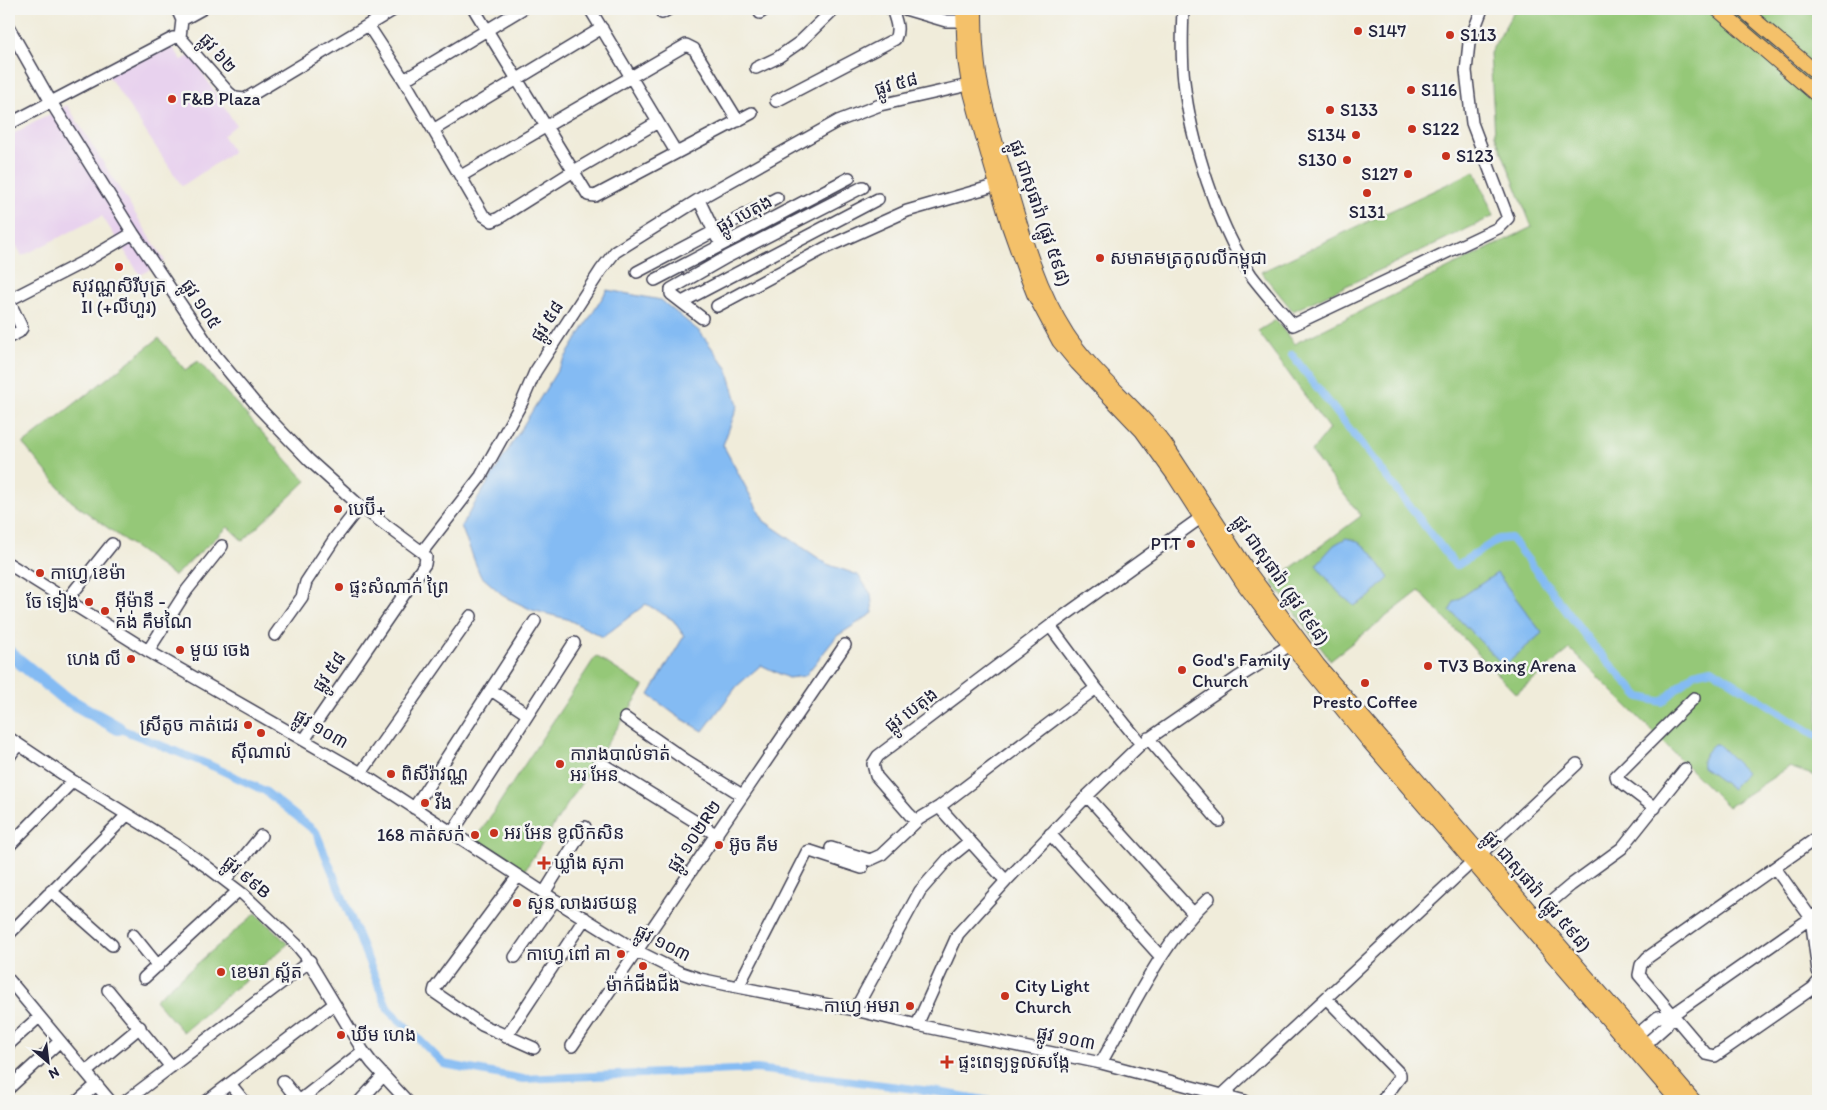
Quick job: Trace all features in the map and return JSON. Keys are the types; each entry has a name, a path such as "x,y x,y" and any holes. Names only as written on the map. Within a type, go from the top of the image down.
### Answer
{"main road":[{"name":"ផ្លូវ ជាសុផារ៉ា (ផ្លូវ ៥៩៨)","path":"976,9 977,57 980,82 992,127 1019,222 1044,288 1068,335 1103,377 1150,424 1166,444 1244,583 1290,646 1358,720 1636,1044 1678,1101"},
{"path":"1717,9 1818,96"},
{"path":"1742,9 1818,74"},
{"name":"ផ្លូវ ជាសុផារ៉ា (ផ្លូវ ៥៩៨)","path":"964,15 969,85 997,185 1028,279 1059,341 1083,370 1142,431 1302,642 1358,720"},
{"name":"ផ្លូវ ជាសុផារ៉ា (ផ្លូវ ៥៩៨)","path":"1477,859 1534,916 1559,954"},
{"name":"ផ្លូវ ជាសុផារ៉ា (ផ្លូវ ៥៩៨)","path":"1636,1044 1694,1101"}],"street":[{"path":"176,9 182,20 180,37"},
{"path":"182,20 202,9"},
{"name":"ផ្លូវ ៦២","path":"9,124 172,38 180,37 235,98 245,100 395,9"},
{"path":"474,9 572,172 588,195 595,196 752,113"},
{"path":"404,80 522,9"},
{"path":"590,9 676,152"},
{"path":"756,68 776,58 800,42 834,9"},
{"path":"776,101 895,39 898,27 892,9"},
{"path":"905,9 946,21 964,15"},
{"path":"1183,9 1182,48 1187,101 1199,153 1211,192 1231,238 1251,275 1293,325 1498,228 1508,218 1472,123 1466,71 1469,43 1482,9"},
{"path":"368,25 404,80 483,215 492,221 658,122"},
{"name":"ផ្លូវ ១០៥","path":"9,28 52,102 133,233 215,355 259,408 309,460 360,506 422,552"},
{"path":"433,130 516,78 602,28"},
{"path":"460,176 686,44 694,49 738,121"},
{"name":"ផ្លូវ ៥៨","path":"304,740 425,564 426,557 422,552 481,476 522,402 534,372 616,252 699,200 792,146 838,122 880,105 969,85"},
{"name":"ផ្លូវ បេតុង","path":"655,280 849,178"},
{"path":"716,306 825,248 907,210 997,185"},
{"path":"702,318 670,294 671,289 727,257 863,187"},
{"path":"827,190 833,202"},
{"path":"637,272 777,198"},
{"path":"682,302 878,199"},
{"path":"699,200 743,291"},
{"path":"9,337 19,332 22,328 9,300 89,259 133,233"},
{"path":"275,635 302,597 306,582 360,506"},
{"name":"ផ្លូវ បេតុង","path":"919,819 914,819 909,814 876,776 873,764 878,756 1050,626 1205,514"},
{"path":"67,600 112,544"},
{"path":"148,651 186,590 222,546"},
{"name":"ផ្លូវ ១០៣","path":"9,564 148,651 361,773 636,951 679,972 700,979 1100,1063 1245,1101"},
{"path":"361,773 471,616"},
{"path":"414,808 431,778 535,622"},
{"path":"1050,626 1096,688 1219,821"},
{"path":"452,833 574,643"},
{"name":"ផ្លូវ ១០២R២","path":"572,1046 845,645"},
{"path":"917,1025 958,934 1087,796 1145,741 1229,683 1290,646"},
{"path":"831,848 870,860 881,855 919,819 939,807 1096,688"},
{"path":"490,690 527,714"},
{"path":"1655,808 1617,779 1616,776 1694,698"},
{"path":"625,718 686,761 742,795"},
{"path":"9,757 13,741"},
{"name":"ផ្លូវ ៩៩B","path":"13,741 178,846 225,880 296,944 310,961 363,1051 406,1101"},
{"path":"599,762 717,835"},
{"path":"1222,1094 1577,764"},
{"path":"1534,916 1571,885 1622,848 1685,770"},
{"path":"9,846 74,781"},
{"path":"1087,796 1193,913"},
{"path":"939,807 1006,881"},
{"path":"9,934 127,815"},
{"path":"544,893 585,826"},
{"path":"1050,834 1161,957"},
{"path":"225,880 261,836"},
{"path":"1818,837 1646,958 1639,975 1706,1054 1715,1056 1798,999 1818,982"},
{"path":"854,1010 920,891 949,858 970,841"},
{"path":"738,987 807,852 810,851 862,868"},
{"path":"1775,868 1815,916 1818,971"},
{"path":"518,876 434,988 434,992 482,1025 534,1048"},
{"path":"52,891 112,945"},
{"path":"144,978 238,891"},
{"path":"1100,1063 1161,957 1193,913 1209,898"},
{"path":"514,957 556,900"},
{"path":"1636,1044 1658,1017 1672,1015 1815,916"},
{"path":"506,1037 585,918"},
{"path":"133,935 158,966"},
{"path":"126,1101 310,961"},
{"path":"9,980 110,1101"},
{"path":"108,990 171,1067"},
{"path":"1326,998 1400,1074 1400,1077 1382,1101"},
{"path":"207,1101 334,1004"},
{"path":"9,1044 39,1017"},
{"path":"86,1072 140,1027"},
{"path":"9,1088 60,1041"},
{"path":"283,1081 299,1101 363,1051"},
{"path":"360,1101 383,1076"},
{"path":"78,1101 96,1085"},
{"path":"230,1085 244,1101"}],"shaded area":[{"name":"F&B Plaza","path":"168,41 182,60 191,55 236,125 223,136 233,152 182,186 107,74"},
{"path":"67,105 165,261 140,275 102,216 22,256 9,232 9,136"}],"green space":[{"path":"1515,9 1818,9 1818,777 1789,767 1728,807 1570,649 1516,694 1419,591 1330,660 1272,582 1361,516 1311,452 1329,429 1258,331 1276,320 1294,344 1532,227 1495,135 1490,53"},
{"path":"1475,171 1494,216 1293,311 1261,272"},
{"path":"159,338 185,370 198,361 306,481 243,541 228,527 174,576 71,501 23,444"},
{"name":"ការាងបាល់ទាត់ អរ អែន","path":"596,656 644,687 524,871 475,840"},
{"name":"ខេមរា ស្ព័ត","path":"256,913 288,944 183,1032 155,1000"}],"water":[{"path":"607,290 661,300 700,332 727,368 738,405 723,445 764,521 827,564 858,575 871,594 873,613 837,636 805,676 788,678 761,665 737,686 703,731 677,716 649,695 684,636 673,620 646,604 603,637 567,619 532,610 505,597 480,575 461,526"},
{"path":"1346,538 1358,541 1371,552 1389,578 1369,597 1354,606 1339,593 1316,565 1334,545"},
{"path":"1497,573 1542,633 1504,666 1450,610 1454,602"},
{"path":"1714,744 1718,744 1746,772 1732,789 1702,767 1703,757"}],"waterway":[{"path":"1292,355 1456,566 1499,539 1511,538 1594,647 1640,697 1662,702 1694,673 1712,669 1818,737"},
{"path":"9,653 63,697 118,728"},
{"path":"118,728 212,766 265,791 316,832 388,1009 444,1064 523,1079 757,1069 938,1092 990,1101"}],"place":[{"name":"S147","path":"1358,31"},
{"name":"S113","path":"1450,35"},
{"name":"S116","path":"1411,90"},
{"name":"F&B Plaza","path":"172,99"},
{"name":"S133","path":"1330,110"},
{"name":"S122","path":"1412,129"},
{"name":"S134","path":"1356,135"},
{"name":"S123","path":"1446,156"},
{"name":"S130","path":"1347,160"},
{"name":"S127","path":"1408,174"},
{"name":"S131","path":"1367,193"},
{"name":"សមាគមត្រកូលលីកម្ពុជា","path":"1100,258"},
{"name":"សុវណ្ណសិរីបុត្រ II (+លីហួរ)","path":"119,267"},
{"name":"បេប៊ី+","path":"338,509"},
{"name":"PTT","path":"1191,544"},
{"name":"កាហ្វេ ខេម៉ា","path":"40,573"},
{"name":"ផ្ទះសំណាក់ ព្រៃ","path":"339,587"},
{"name":"ចែ ទៀង","path":"89,602"},
{"name":"អ៊ីម៉ានី - គង់ គឹមណៃ","path":"105,611"},
{"name":"មួយ ចេង","path":"180,650"},
{"name":"ហេង លី","path":"131,659"},
{"name":"TV3 Boxing Arena","path":"1428,666"},
{"name":"God's Family Church","path":"1182,670"},
{"name":"Presto Coffee","path":"1365,683"},
{"name":"ស្រីតូច កាត់ដេរ","path":"248,725"},
{"name":"ស៊ីណាល់","path":"261,733"},
{"name":"ការាងបាល់ទាត់ អរ អែន","path":"560,764"},
{"name":"ពិសីរ៉ាវណ្ណ","path":"391,774"},
{"name":"វីង","path":"425,803"},
{"name":"អរ អែន ខូលិកសិន","path":"494,833"},
{"name":"168 កាត់សក់","path":"475,835"},
{"name":"អ៊ូច គីម","path":"719,845"},
{"name":"ឃ្លាំង សុភា","path":"544,863"},
{"name":"សួន លាងរថយន្ត","path":"517,903"},
{"name":"កាហ្វេ ពៅ គា","path":"621,954"},
{"name":"ម៉ាក់ជីងជីង","path":"643,966"},
{"name":"ខេមរា ស្ព័ត","path":"221,972"},
{"name":"City Light Church","path":"1005,996"},
{"name":"កាហ្វេ អមរា","path":"910,1006"},
{"name":"ឃីម ហេង","path":"341,1035"},
{"name":"ផ្ទះពេទ្យទួលសង្កែ","path":"947,1062"}]}
